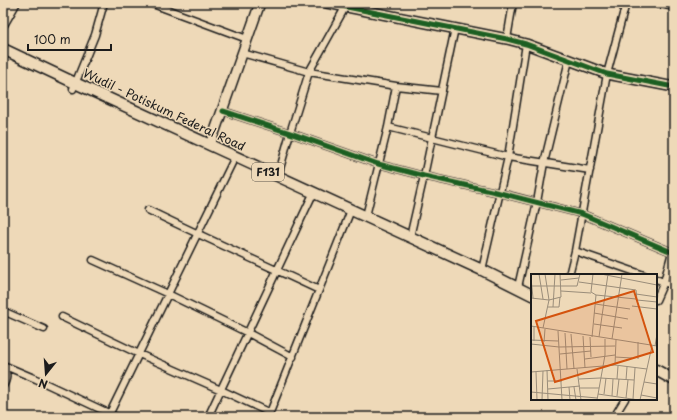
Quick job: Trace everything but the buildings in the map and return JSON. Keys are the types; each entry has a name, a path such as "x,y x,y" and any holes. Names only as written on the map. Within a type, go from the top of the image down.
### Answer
{"main road":[{"name":"Wudil - Potiskum Federal Road","path":"3,49 74,86 232,163 311,198 350,213 366,216 531,294"},
{"name":"Wudil - Potiskum Federal Road","path":"3,56 210,145 278,176 531,302"},
{"path":"657,364 674,374"},
{"path":"657,371 674,380"}],"street":[{"path":"74,86 95,35 104,3"},
{"path":"150,3 247,39"},
{"path":"210,145 260,3"},
{"path":"327,3 347,5 507,39 526,44 607,74 674,87"},
{"path":"507,39 512,3"},
{"path":"569,274 582,214 607,74 626,3"},
{"path":"655,3 674,8"},
{"path":"3,24 12,4"},
{"path":"278,176 309,72 347,5"},
{"path":"410,237 455,28"},
{"path":"482,270 508,157 526,44"},
{"path":"242,53 309,72 396,86 442,91"},
{"path":"518,287 544,163 569,60"},
{"path":"366,216 388,127 396,86"},
{"path":"223,111 378,164 582,214 673,252 664,282 657,298"},
{"path":"388,127 508,157 590,170"},
{"path":"109,415 232,163"},
{"path":"208,417 311,198"},
{"path":"148,210 319,290"},
{"path":"62,317 139,354 221,390 269,415 350,213"},
{"path":"575,251 641,274"},
{"path":"93,260 168,294 248,333 292,357"},
{"path":"657,279 674,286"},
{"path":"3,311 44,329"},
{"path":"3,386 7,374 3,365 36,379 109,415 117,417"},
{"path":"614,417 623,400"}],"cycle path":[{"path":"327,3 507,39 526,44 607,74 674,87"},
{"path":"223,111 378,164 582,214 674,253"}]}
